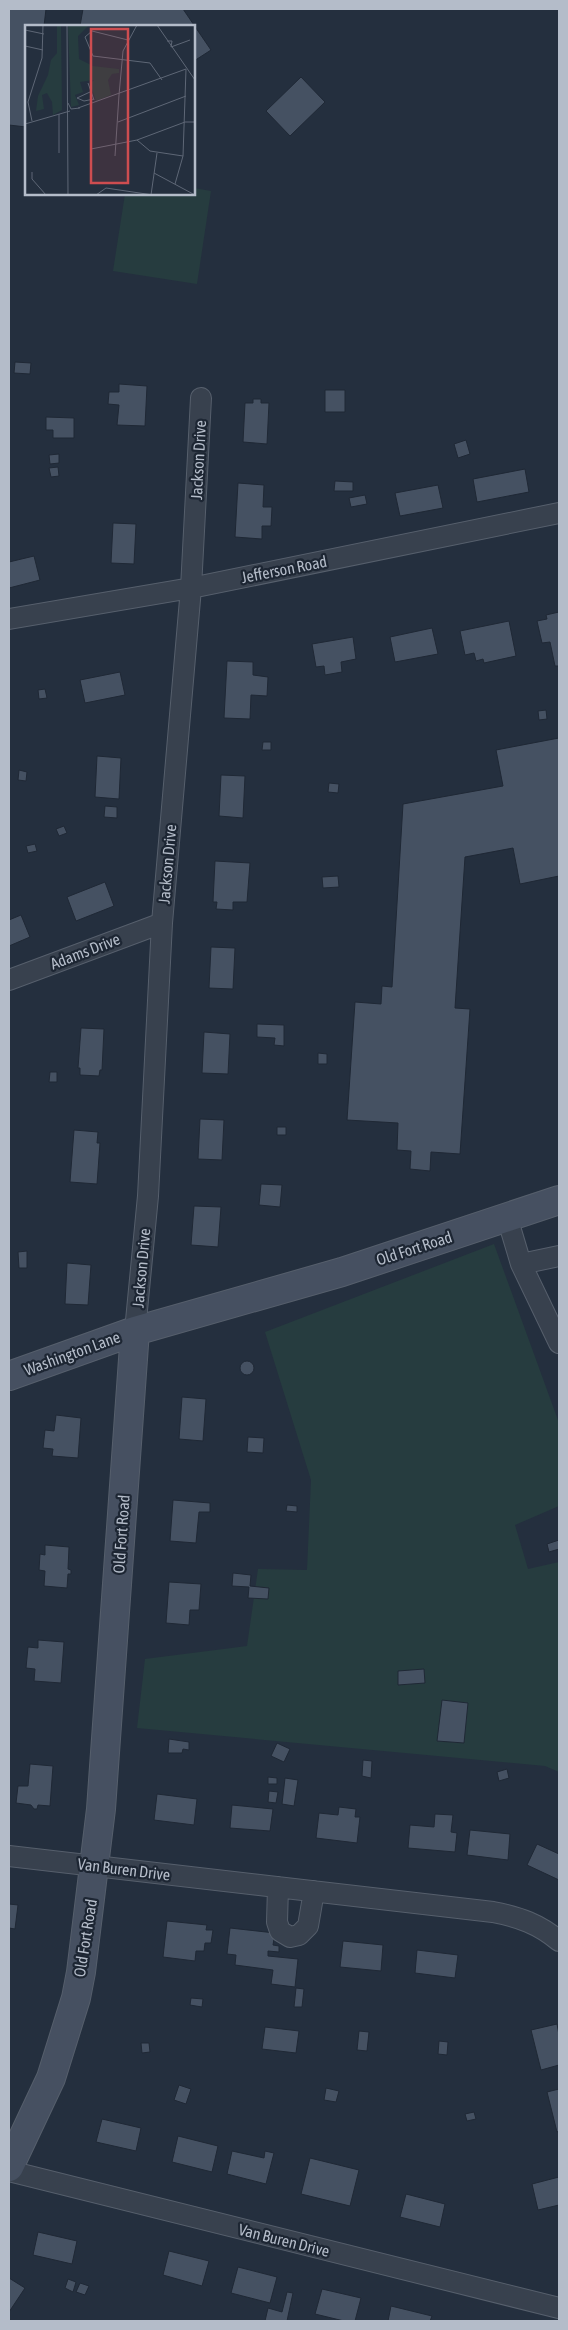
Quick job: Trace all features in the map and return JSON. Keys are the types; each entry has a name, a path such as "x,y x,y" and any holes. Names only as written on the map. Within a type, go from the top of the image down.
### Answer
{"main road":[{"name":"Old Fort Road","path":"9,2167 52,2078 76,1998 95,1865 135,1331 342,1272 559,1200"},
{"name":"Washington Lane","path":"9,1376 135,1331"}],"street":[{"name":"Jackson Drive","path":"135,1331 148,1196 162,923 191,588 201,398"},
{"name":"Jefferson Road","path":"9,619 191,588 559,513"},
{"name":"Adams Drive","path":"9,980 162,923"},
{"path":"507,1217 520,1264 559,1343"},
{"path":"520,1264 559,1256"},
{"name":"Van Buren Drive","path":"9,1856 493,1912 520,1918 545,1929 559,1941"},
{"path":"278,1887 277,1922 280,1931 290,1936 299,1935 308,1926 314,1891"},
{"name":"Van Buren Drive","path":"9,2171 559,2308"}],"green space":[{"path":"195,188 211,191 197,284 113,271 125,195 195,195"},
{"path":"494,1244 559,1423 559,1506 515,1525 528,1569 559,1562 559,1772 545,1766 137,1728 145,1659 247,1646 258,1569 307,1570 311,1480 265,1332"}],"building":[{"path":"9,9 46,9 44,25 25,25 25,127 9,125"},
{"path":"83,9 183,9 194,25 80,25"},
{"path":"195,27 211,50 195,60"},
{"path":"301,77 325,102 290,136 266,111"},
{"path":"15,362 31,363 30,374 14,373"},
{"path":"119,384 147,386 145,426 117,425 119,405 108,404 109,392 119,392"},
{"path":"325,390 345,390 345,412 325,412"},
{"path":"253,399 261,399 261,403 269,403 267,444 243,442 245,403 253,403"},
{"path":"46,417 74,418 74,438 53,438 53,430 46,430"},
{"path":"466,440 470,454 458,458 454,444"},
{"path":"59,454 59,463 50,464 49,455"},
{"path":"58,467 59,476 51,477 49,468"},
{"path":"525,469 529,492 477,502 473,479"},
{"path":"335,481 353,482 353,491 334,491"},
{"path":"238,483 264,485 263,507 272,507 271,526 262,526 262,539 235,537"},
{"path":"438,485 443,508 400,516 395,493"},
{"path":"365,495 367,504 351,507 349,498"},
{"path":"113,523 136,524 134,564 111,563"},
{"path":"34,556 40,580 9,588 9,562"},
{"path":"559,612 559,666 555,666 550,642 542,643 537,621 547,619 546,615"},
{"path":"509,621 516,656 484,663 483,659 476,661 474,653 465,655 460,631"},
{"path":"432,628 438,654 395,662 390,637"},
{"path":"353,637 356,659 341,662 342,672 325,675 324,666 316,667 312,644"},
{"path":"227,661 253,662 253,675 268,677 267,696 251,695 250,719 224,718"},
{"path":"120,672 125,695 85,703 80,680"},
{"path":"45,689 47,698 39,699 38,690"},
{"path":"546,710 547,719 539,720 538,711"},
{"path":"559,738 559,876 520,884 513,848 465,857 455,1008 470,1009 460,1154 431,1152 430,1171 410,1169 411,1151 397,1150 398,1123 347,1120 355,1002 381,1004 382,986 392,987 403,804 503,786 496,750"},
{"path":"263,742 271,742 271,750 262,750"},
{"path":"97,756 121,758 119,799 95,797"},
{"path":"19,770 27,772 26,781 18,780"},
{"path":"221,775 245,776 243,818 219,816"},
{"path":"329,783 339,784 338,793 328,792"},
{"path":"105,806 117,807 117,818 104,817"},
{"path":"64,826 67,833 59,836 56,829"},
{"path":"35,844 37,851 28,853 26,846"},
{"path":"215,861 250,863 247,902 233,902 233,910 216,909 217,902 213,902"},
{"path":"338,876 339,887 323,888 322,877"},
{"path":"105,882 114,906 76,921 67,897"},
{"path":"21,915 30,937 9,946 9,920"},
{"path":"211,947 235,948 233,989 209,988"},
{"path":"257,1024 284,1025 284,1046 274,1045 275,1038 257,1037"},
{"path":"81,1028 104,1029 102,1070 100,1070 99,1076 80,1075 80,1068 78,1068"},
{"path":"204,1032 230,1034 228,1074 202,1073"},
{"path":"318,1053 327,1054 327,1064 318,1064"},
{"path":"50,1072 57,1072 57,1082 49,1082"},
{"path":"200,1119 224,1120 222,1160 198,1159"},
{"path":"277,1127 286,1127 286,1135 277,1135"},
{"path":"74,1130 98,1132 97,1143 100,1143 97,1184 70,1182"},
{"path":"261,1184 282,1185 280,1207 259,1205"},
{"path":"194,1206 221,1207 218,1247 191,1245"},
{"path":"27,1251 27,1268 19,1268 18,1252"},
{"path":"67,1263 91,1265 88,1305 65,1304"},
{"path":"244,1361 250,1361 254,1368 250,1375 244,1375 240,1371 240,1365"},
{"path":"182,1397 206,1399 203,1441 179,1439"},
{"path":"56,1415 81,1418 78,1458 52,1456 53,1449 43,1448 45,1430 54,1431"},
{"path":"248,1437 264,1438 263,1453 247,1452"},
{"path":"173,1500 210,1503 210,1512 199,1512 196,1543 170,1541"},
{"path":"287,1505 297,1506 297,1512 286,1511"},
{"path":"559,1540 559,1549 549,1552 547,1544"},
{"path":"45,1545 69,1547 68,1569 71,1570 71,1574 68,1574 67,1588 44,1586 45,1571 39,1570 40,1554 45,1555"},
{"path":"233,1573 251,1575 250,1586 269,1588 268,1599 248,1598 249,1587 232,1586"},
{"path":"169,1582 201,1584 199,1610 190,1610 189,1625 166,1623"},
{"path":"38,1640 64,1642 61,1683 34,1681 35,1669 26,1668 28,1647 38,1648"},
{"path":"424,1669 425,1683 398,1685 398,1671"},
{"path":"442,1700 468,1703 464,1743 437,1741"},
{"path":"169,1739 189,1742 189,1750 183,1749 182,1753 168,1753"},
{"path":"277,1743 290,1749 284,1762 271,1756"},
{"path":"363,1760 372,1761 371,1778 362,1776"},
{"path":"30,1764 53,1766 50,1806 38,1805 37,1809 34,1809 31,1805 16,1803 18,1786 28,1786"},
{"path":"507,1769 509,1778 499,1781 497,1772"},
{"path":"268,1777 277,1778 277,1784 268,1784"},
{"path":"285,1778 298,1780 294,1806 282,1804"},
{"path":"269,1791 278,1792 276,1803 268,1802"},
{"path":"157,1794 197,1799 194,1825 154,1820"},
{"path":"232,1805 273,1809 270,1831 230,1828"},
{"path":"339,1807 356,1809 355,1817 360,1817 357,1843 316,1838 319,1813 338,1815"},
{"path":"435,1814 453,1815 451,1832 457,1833 455,1852 408,1848 410,1825 434,1827"},
{"path":"470,1830 510,1834 508,1860 467,1855"},
{"path":"537,1844 559,1854 559,1880 527,1865"},
{"path":"9,1904 18,1905 15,1929 9,1928"},
{"path":"167,1921 207,1925 206,1930 213,1930 211,1943 205,1943 204,1951 196,1951 195,1961 163,1957"},
{"path":"230,1928 275,1933 273,1945 279,1946 279,1952 268,1951 268,1956 298,1959 295,1987 271,1984 273,1970 235,1965 236,1955 227,1954"},
{"path":"343,1941 383,1945 381,1971 340,1967"},
{"path":"417,1950 458,1955 455,1978 415,1973"},
{"path":"296,1988 304,1989 302,2007 294,2007"},
{"path":"191,1998 203,1999 202,2007 190,2005"},
{"path":"557,2024 559,2065 541,2070 531,2030"},
{"path":"265,2027 299,2031 296,2053 262,2049"},
{"path":"359,2031 369,2032 367,2051 357,2050"},
{"path":"439,2041 448,2042 447,2055 438,2054"},
{"path":"141,2043 149,2043 150,2052 142,2053"},
{"path":"179,2085 191,2089 186,2104 174,2100"},
{"path":"326,2088 339,2091 336,2102 324,2100"},
{"path":"559,2089 559,2131 557,2132 547,2092"},
{"path":"474,2112 476,2119 467,2121 465,2114"},
{"path":"102,2119 141,2128 136,2151 96,2142"},
{"path":"178,2136 218,2146 212,2172 172,2162"},
{"path":"232,2151 264,2158 265,2151 274,2153 266,2184 227,2174"},
{"path":"310,2158 359,2170 350,2206 301,2194"},
{"path":"559,2177 559,2205 538,2210 532,2184"},
{"path":"406,2194 445,2204 440,2227 400,2217"},
{"path":"38,2232 77,2241 72,2264 33,2255"},
{"path":"169,2251 209,2261 202,2286 163,2275"},
{"path":"238,2267 277,2277 270,2303 231,2293"},
{"path":"9,2278 25,2288 9,2312"},
{"path":"68,2279 76,2282 73,2292 65,2288"},
{"path":"80,2283 89,2286 85,2295 76,2292"},
{"path":"322,2289 361,2298 355,2321 344,2321 315,2314"},
{"path":"287,2292 293,2293 287,2321 265,2321 268,2308 282,2312"},
{"path":"391,2306 432,2316 430,2321 388,2321"}]}
